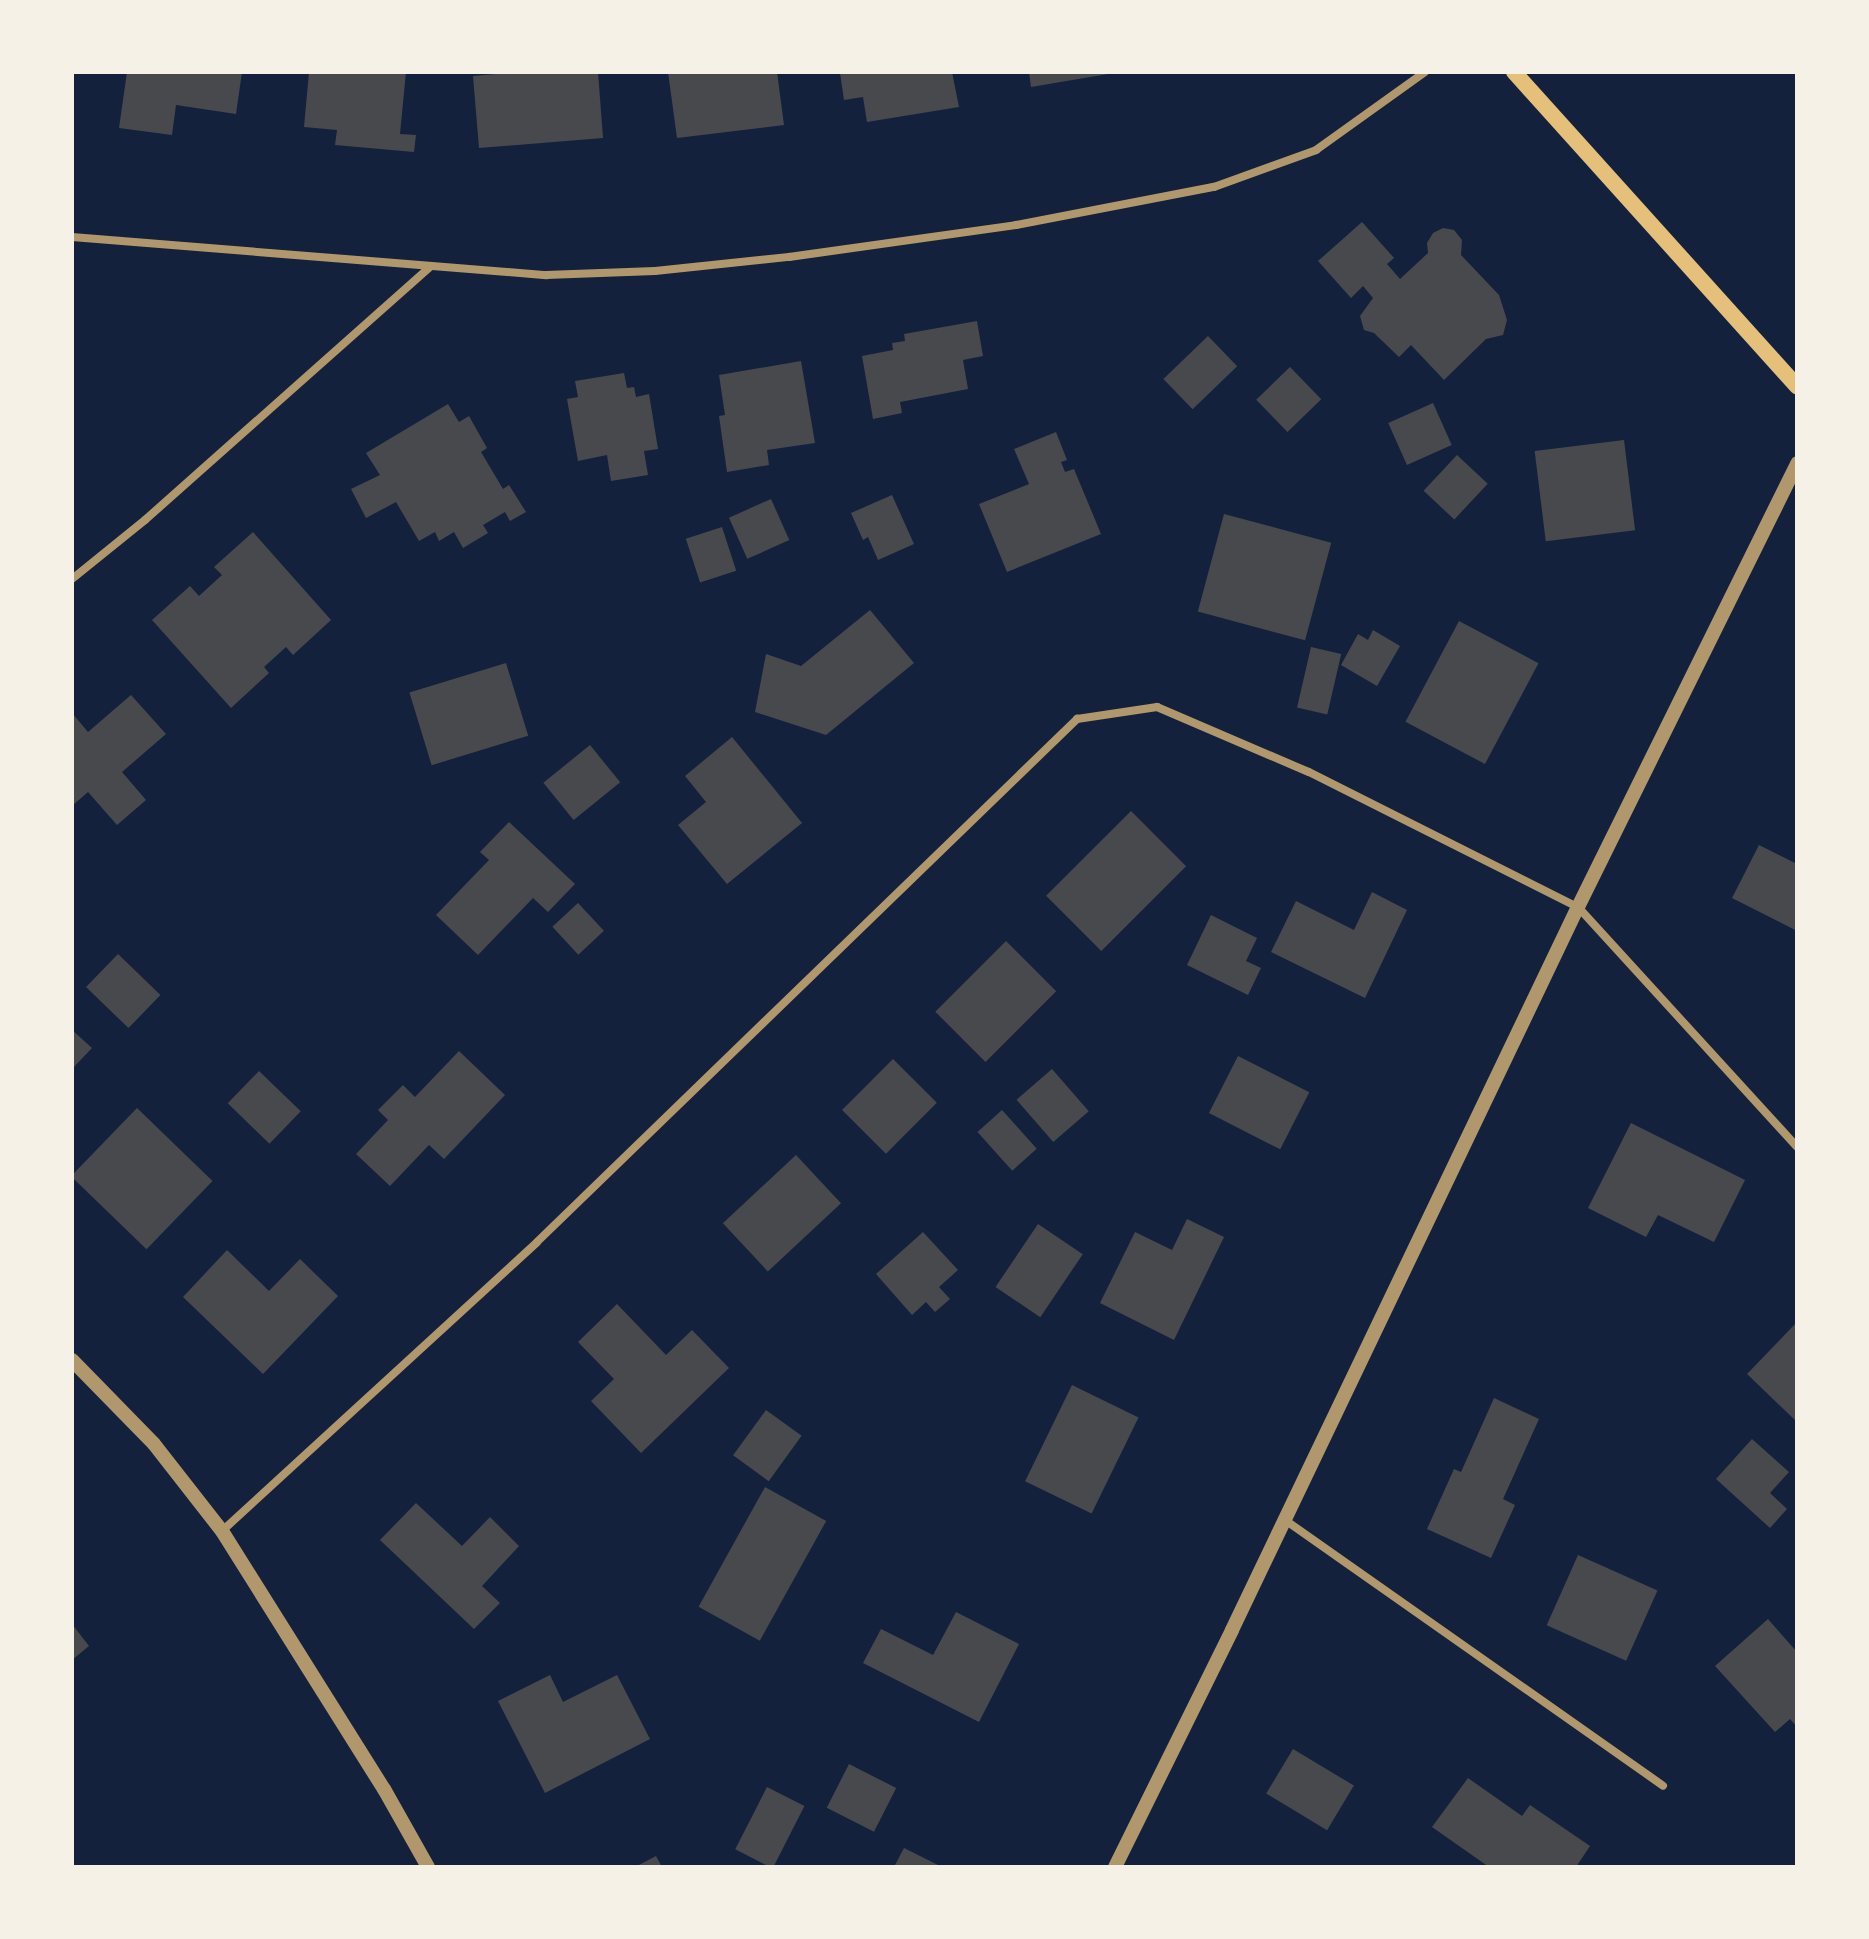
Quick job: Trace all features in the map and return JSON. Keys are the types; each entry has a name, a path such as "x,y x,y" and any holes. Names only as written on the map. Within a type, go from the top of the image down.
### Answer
{"main road":[{"path":"1514,72 1797,386"}],"street":[{"path":"72,237 546,275 655,271 789,257 1016,225 1214,187 1316,150 1425,72"},
{"path":"72,579 145,520 430,267"},
{"path":"1115,1867 1578,907 1797,463"},
{"path":"222,1531 537,1242 1077,719 1157,707 1309,772 1578,907 1797,1147"},
{"path":"72,1360 154,1444 222,1531 384,1789 428,1867"},
{"path":"1285,1520 1663,1786"}],"building":[{"path":"127,72 242,72 236,114 176,105 172,135 119,128"},
{"path":"309,72 406,72 400,134 416,135 414,152 335,145 337,130 304,127"},
{"path":"519,72 598,72 603,138 479,148 473,76"},
{"path":"668,72 777,72 784,125 677,138"},
{"path":"952,72 959,107 867,122 863,97 844,100 840,73"},
{"path":"1029,72 1108,72 1108,74 1031,87"},
{"path":"1362,222 1394,258 1387,264 1400,279 1428,253 1427,243 1433,233 1443,228 1454,230 1462,240 1461,255 1499,295 1507,320 1503,335 1486,339 1444,380 1411,345 1399,357 1374,333 1364,330 1360,316 1373,298 1363,286 1351,298 1318,261"},
{"path":"977,321 983,356 963,360 968,389 900,402 902,413 873,419 862,356 893,350 892,343 905,341 904,334"},
{"path":"1208,336 1237,366 1193,409 1163,379"},
{"path":"801,361 815,443 767,450 769,465 727,472 719,416 725,415 719,375"},
{"path":"1290,367 1321,399 1287,432 1256,400"},
{"path":"624,373 627,388 634,387 636,397 649,394 658,449 644,451 648,475 611,481 607,455 578,461 567,399 578,397 575,381"},
{"path":"1433,403 1452,445 1407,465 1388,423"},
{"path":"448,404 459,422 469,416 487,448 481,452 503,489 509,485 526,512 510,521 505,512 483,525 488,533 463,548 454,532 439,541 435,532 419,541 396,502 366,518 351,489 380,475 366,453"},
{"path":"1056,432 1067,460 1061,462 1065,472 1074,469 1101,534 1007,572 979,504 1029,484 1014,449"},
{"path":"1624,440 1635,530 1546,541 1535,451"},
{"path":"1457,455 1488,484 1454,519 1424,491"},
{"path":"892,495 914,544 878,560 868,537 863,540 851,513"},
{"path":"771,499 789,540 747,559 729,518"},
{"path":"1224,514 1331,543 1305,640 1198,612"},
{"path":"722,527 736,571 700,582 686,539"},
{"path":"253,532 331,620 293,655 286,647 264,667 269,673 231,708 152,620 190,586 199,596 222,575 214,567"},
{"path":"870,610 914,663 826,735 755,712 766,654 801,666"},
{"path":"1459,621 1538,663 1485,764 1405,722"},
{"path":"1373,630 1400,646 1377,686 1341,665 1358,634 1368,640"},
{"path":"1311,647 1341,654 1327,714 1297,707"},
{"path":"506,663 528,736 432,765 409,693"},
{"path":"131,695 166,734 122,772 146,800 117,825 88,792 72,806 72,713 88,732"},
{"path":"732,737 802,823 727,884 678,825 706,802 685,776"},
{"path":"590,745 620,782 574,820 543,783"},
{"path":"1131,811 1186,866 1101,951 1046,896"},
{"path":"509,822 575,884 548,912 533,898 478,955 436,915 489,860 480,852"},
{"path":"1759,845 1797,864 1797,931 1732,898"},
{"path":"1372,892 1407,910 1365,998 1271,952 1296,901 1354,930"},
{"path":"578,903 604,931 578,955 552,927"},
{"path":"1211,915 1257,938 1246,961 1261,968 1248,995 1187,965"},
{"path":"1006,941 1056,991 985,1062 935,1012"},
{"path":"118,954 160,995 128,1028 86,987"},
{"path":"72,1030 92,1048 72,1069"},
{"path":"459,1051 505,1095 444,1159 429,1145 390,1186 356,1154 388,1120 378,1110 403,1085 415,1097"},
{"path":"1238,1056 1309,1092 1280,1149 1209,1113"},
{"path":"893,1059 937,1103 886,1154 842,1110"},
{"path":"1052,1069 1089,1111 1053,1142 1017,1100"},
{"path":"259,1071 301,1111 269,1144 228,1103"},
{"path":"137,1108 213,1181 147,1249 72,1177"},
{"path":"1002,1110 1037,1149 1012,1171 977,1132"},
{"path":"1631,1123 1745,1180 1714,1242 1658,1215 1646,1237 1588,1208"},
{"path":"796,1155 841,1203 768,1271 723,1223"},
{"path":"1187,1219 1224,1237 1174,1340 1100,1303 1135,1232 1172,1250"},
{"path":"1038,1224 1083,1254 1040,1317 996,1287"},
{"path":"923,1232 958,1270 939,1287 950,1299 935,1312 926,1302 912,1315 876,1274"},
{"path":"227,1250 269,1291 300,1259 338,1296 263,1374 183,1297"},
{"path":"617,1304 666,1355 692,1330 729,1368 641,1453 591,1401 614,1379 578,1342"},
{"path":"1797,1322 1797,1422 1747,1374"},
{"path":"1072,1385 1139,1417 1092,1514 1025,1481"},
{"path":"1494,1398 1539,1419 1503,1499 1515,1505 1491,1558 1427,1529 1454,1469 1461,1472"},
{"path":"766,1410 802,1436 769,1481 733,1455"},
{"path":"1752,1439 1789,1472 1770,1493 1787,1509 1770,1528 1716,1479"},
{"path":"765,1487 826,1521 760,1641 699,1607"},
{"path":"416,1503 462,1546 490,1517 519,1546 482,1586 500,1603 474,1629 380,1540"},
{"path":"1578,1555 1657,1590 1626,1661 1547,1625"},
{"path":"956,1612 1019,1644 979,1722 863,1663 881,1629 933,1655"},
{"path":"1768,1619 1797,1652 1797,1727 1790,1719 1775,1732 1715,1666"},
{"path":"72,1624 89,1646 72,1660"},
{"path":"550,1675 563,1702 617,1675 650,1739 545,1793 498,1701"},
{"path":"1293,1749 1354,1786 1327,1830 1266,1794"},
{"path":"849,1764 896,1788 874,1832 827,1808"},
{"path":"1468,1778 1522,1816 1530,1805 1590,1846 1576,1867 1489,1867 1432,1827"},
{"path":"767,1787 804,1806 773,1867 735,1849"},
{"path":"904,1848 942,1867 894,1867"},
{"path":"656,1856 662,1867 635,1867"}]}
